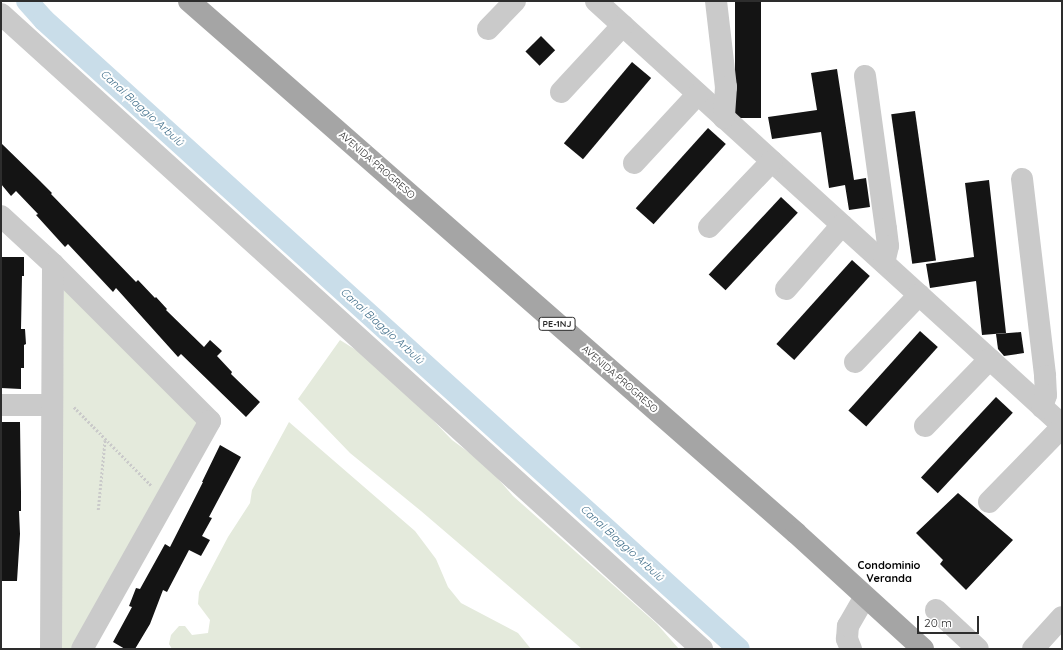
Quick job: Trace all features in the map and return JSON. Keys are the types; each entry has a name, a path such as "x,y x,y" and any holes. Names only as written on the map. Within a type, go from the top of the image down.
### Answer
{"main road":[{"name":"AVENIDA PROGRESO","path":"189,1 796,533 923,649"}],"street":[{"path":"488,29 515,1"},
{"path":"596,1 1042,406 1062,426 989,502"},
{"path":"716,1 726,87 724,118"},
{"path":"1,14 702,649"},
{"path":"561,92 623,25"},
{"path":"866,76 888,246 884,263"},
{"path":"634,163 698,94"},
{"path":"709,227 772,161"},
{"path":"1022,179 1045,376 1046,395 1042,406"},
{"path":"1,216 53,264 210,421 167,501 82,649"},
{"path":"786,290 842,225"},
{"path":"51,649 53,264"},
{"path":"854,362 919,295"},
{"path":"925,426 990,359"},
{"path":"1,405 52,395"},
{"path":"851,649 847,639 848,626 864,596"},
{"path":"936,610 973,648"},
{"path":"1033,649 1062,617"}],"path":[{"path":"52,395 105,438 167,501"},
{"path":"98,510 105,438"}],"shaded area":[{"path":"64,287 199,424 73,649 60,649"},
{"path":"340,340 380,365 452,440 486,465 513,496 657,624 679,649 582,649 421,511 350,453 298,399"},
{"path":"289,422 415,531 436,559 448,587 461,603 518,633 531,649 172,649 169,644 171,635 179,626 185,626 192,635 208,633 210,620 198,604 199,592 228,537 250,503 252,490"}],"building":[{"path":"735,1 761,1 761,118 735,118"},
{"path":"541,36 555,50 540,66 525,52"},
{"path":"632,62 651,78 583,159 564,143"},
{"path":"837,69 854,180 866,178 870,207 849,210 845,185 829,188 821,132 772,139 768,117 817,110 811,73"},
{"path":"915,111 936,261 912,264 891,114"},
{"path":"708,128 726,144 654,224 636,208"},
{"path":"1,143 52,193 51,194 136,282 138,280 155,298 156,297 167,309 166,310 204,347 210,340 222,351 217,356 232,372 231,374 260,402 246,417 181,354 178,357 116,288 113,292 68,244 65,247 36,215 38,214 16,191 11,196 1,184"},
{"path":"989,180 1006,333 982,335 976,281 930,288 926,264 974,257 965,183"},
{"path":"781,197 798,213 726,290 709,275"},
{"path":"1,257 24,257 24,276 22,276 21,329 25,329 26,344 24,345 24,368 21,368 21,389 1,388"},
{"path":"852,260 870,276 794,360 776,344"},
{"path":"920,331 938,347 866,427 848,411"},
{"path":"1021,332 1024,353 1004,356 998,349 996,334"},
{"path":"996,397 1013,413 938,493 921,477"},
{"path":"1,422 20,422 21,511 19,511 20,534 17,581 1,581"},
{"path":"220,445 241,457 209,517 212,518 202,536 210,540 201,556 189,550 167,592 163,590 150,624 135,649 125,649 113,642 132,607 129,606 136,588 140,589 165,544 170,547"},
{"path":"958,493 1013,540 966,590 940,564 943,560 916,533"}],"waterway":[{"name":"Canal Biaggio Arbulú","path":"27,1 44,20 739,649"}],"district":[{"name":"Condominio Veranda","path":"889,572"}]}
